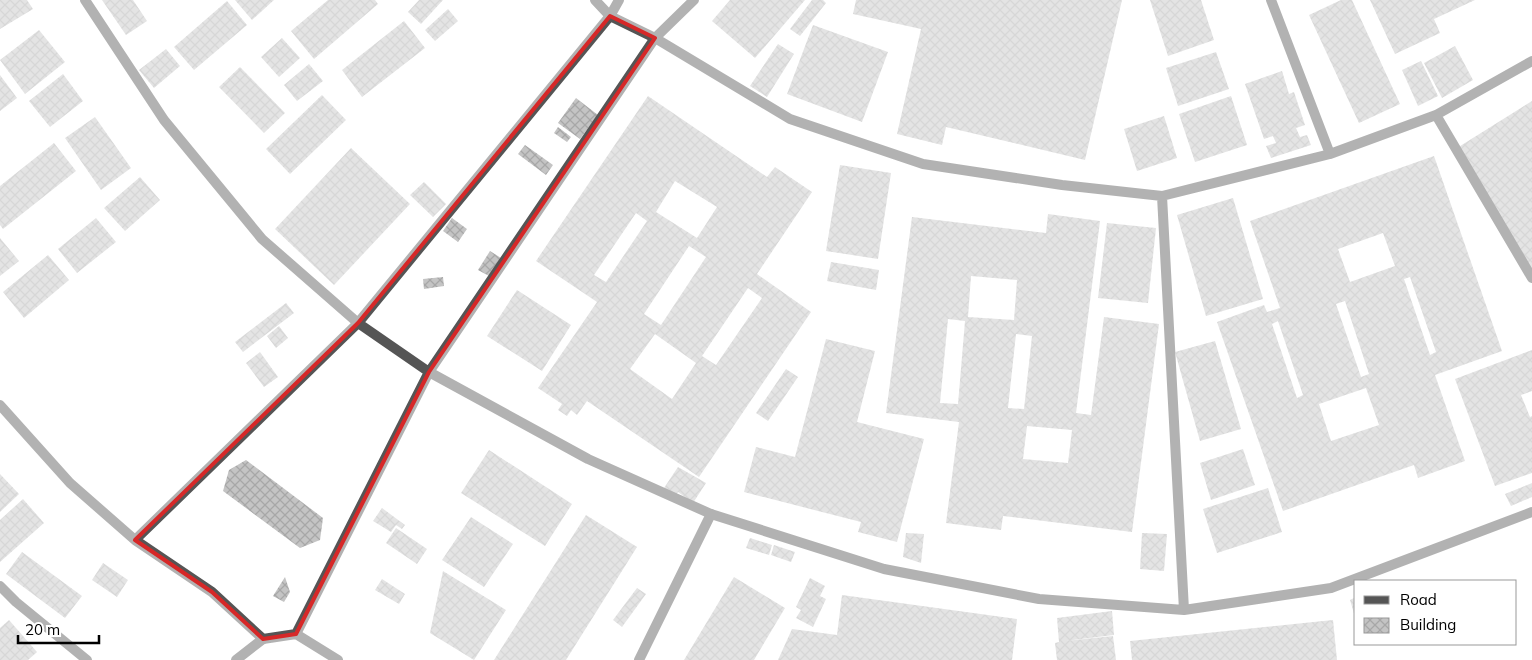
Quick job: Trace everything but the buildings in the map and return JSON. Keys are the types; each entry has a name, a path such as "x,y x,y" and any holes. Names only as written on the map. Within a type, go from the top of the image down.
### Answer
{"street":[{"path":"85,0 164,120 262,238 358,323 429,372 588,459 711,514 884,569 1039,599 1184,610 1331,588 1532,512"},
{"path":"595,0 610,16 655,38 790,119 923,164 1062,185 1162,196 1330,154 1436,115 1532,60"},
{"path":"135,540 358,323 610,16 619,0"},
{"path":"296,634 429,372 655,38 694,0"},
{"path":"1271,0 1330,154"},
{"path":"1436,115 1532,278"},
{"path":"1162,196 1184,610"},
{"path":"0,405 70,483 135,540 212,592 263,639"},
{"path":"639,660 711,514"},
{"path":"0,586 16,602 87,660"},
{"path":"236,660 263,639 296,634 338,660"}],"highlighted area":[{"path":"610,16 655,38 429,372 296,634 263,639 212,592 135,540 358,323"}]}
